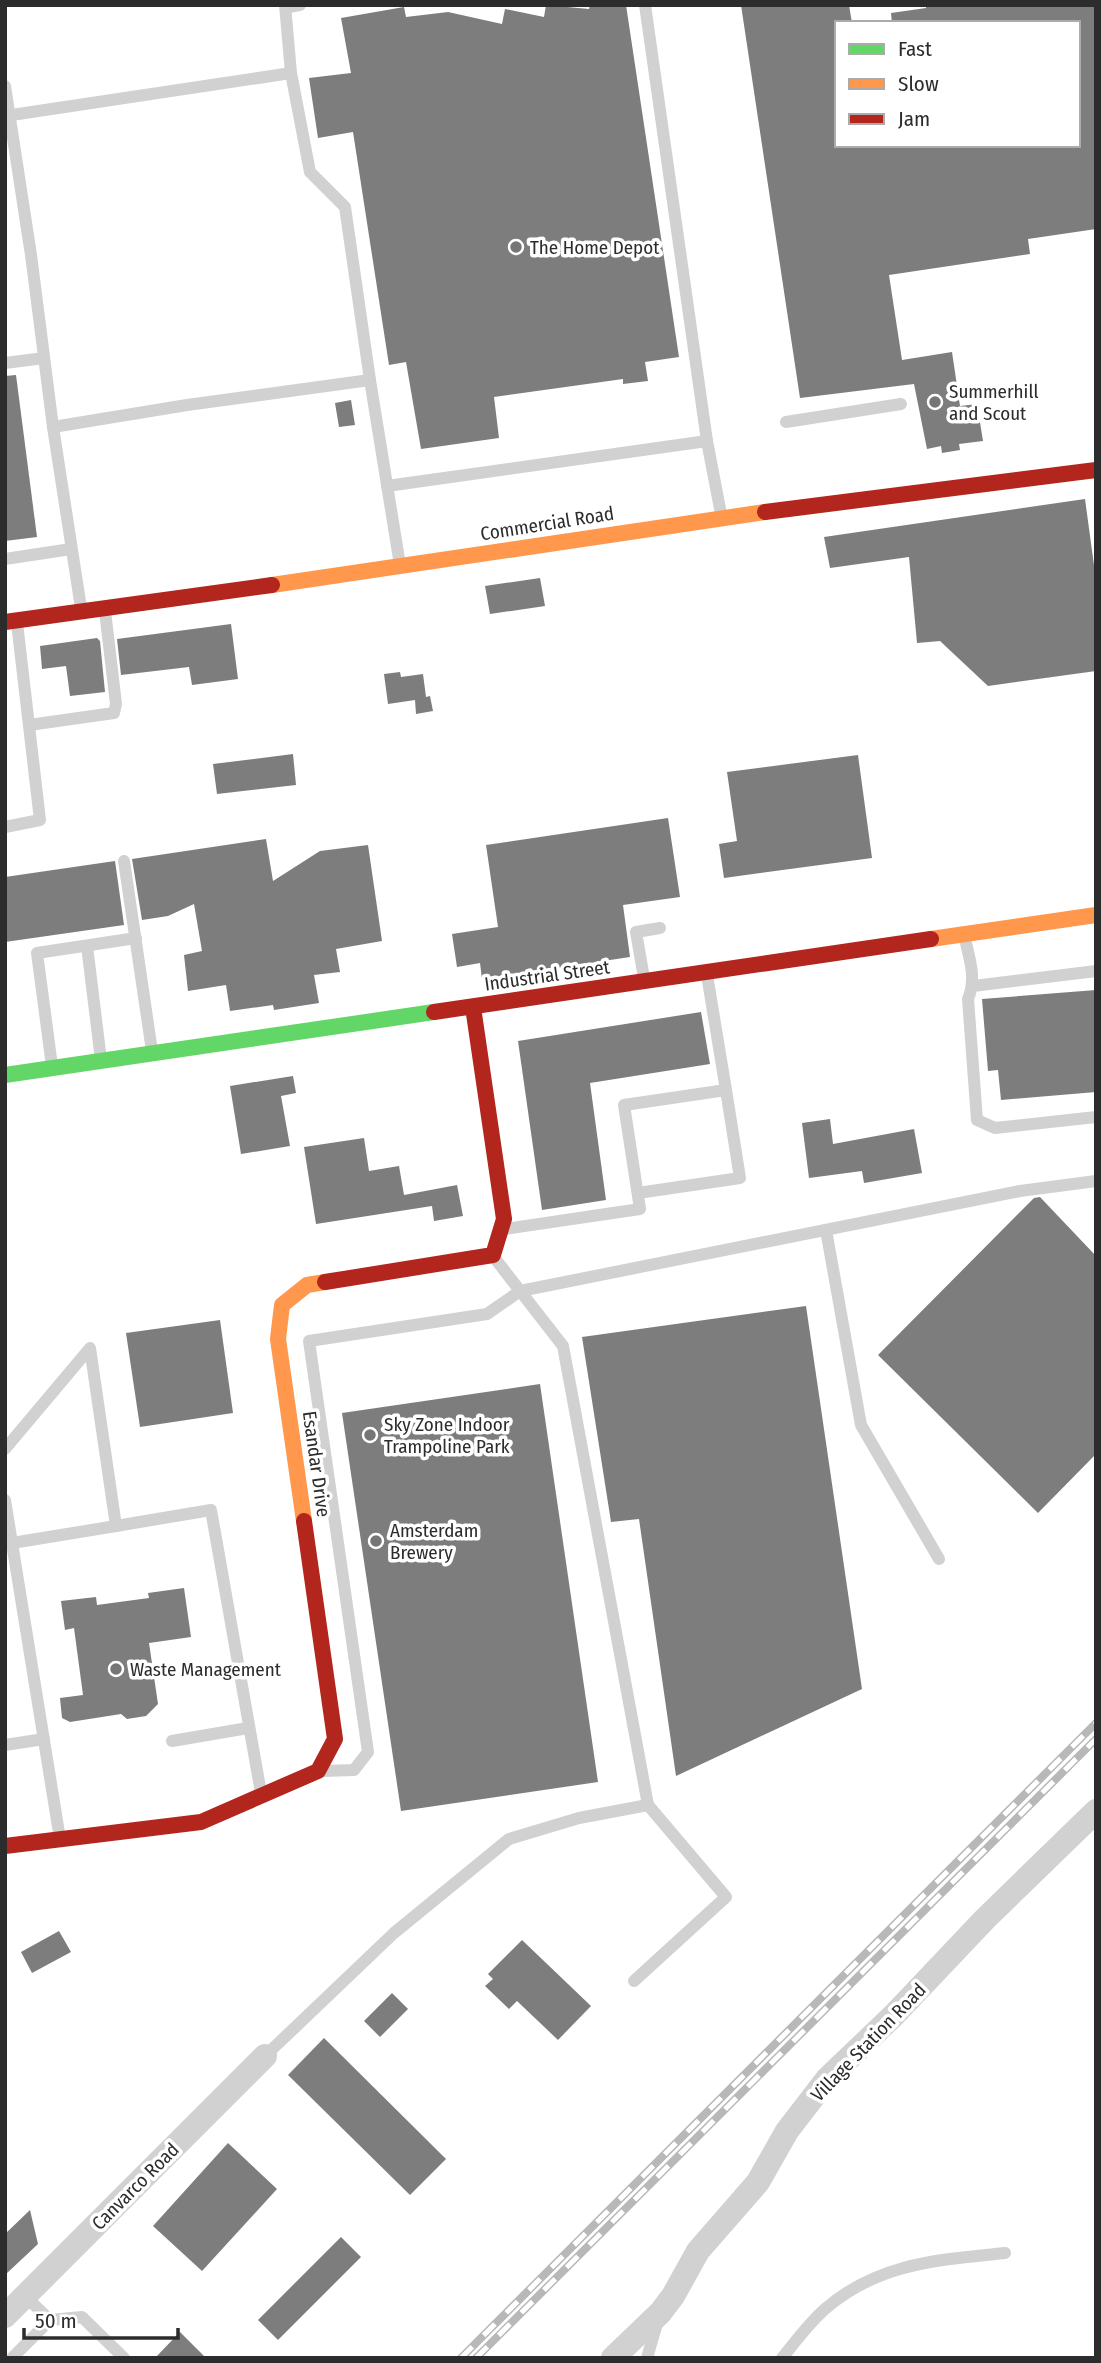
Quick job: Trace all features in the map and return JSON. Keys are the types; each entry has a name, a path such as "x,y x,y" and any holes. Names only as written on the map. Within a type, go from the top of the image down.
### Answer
{"street":[{"name":"Commercial Road","path":"11,622 722,518 1096,470"},
{"name":"Industrial Street","path":"5,1075 1096,915"},
{"path":"473,1007 504,1219 493,1255"},
{"name":"Esandar Drive","path":"318,1771 335,1739 278,1339 282,1305 307,1285 493,1255"},
{"path":"5,1846 201,1822 318,1771"},
{"name":"Village Station Road","path":"614,2358 660,2313 673,2296 698,2251 758,2182 787,2131 827,2080 894,2015 985,1919 1096,1811"},
{"name":"Canvarco Road","path":"5,2316 265,2056"}],"lane":[{"path":"300,5 285,7 291,73 310,173 345,207 400,567"},
{"path":"645,5 707,441 722,518"},
{"path":"8,116 291,73"},
{"path":"5,86 52,427 81,612"},
{"path":"5,363 44,358"},
{"path":"52,427 370,380"},
{"path":"786,422 901,404"},
{"path":"387,486 707,441"},
{"path":"5,559 71,549"},
{"path":"29,725 114,713 116,704 105,608"},
{"path":"5,827 40,820 29,725 11,622"},
{"path":"124,861 153,1054"},
{"path":"645,981 636,932 660,928"},
{"path":"964,934 972,967 973,986 968,999 977,1120 995,1128 1096,1117"},
{"path":"52,1068 37,953 136,938"},
{"path":"87,946 101,1061"},
{"path":"973,986 1096,971"},
{"path":"638,1194 740,1178 707,972"},
{"path":"501,1230 640,1209 624,1105 726,1090"},
{"path":"318,1771 354,1770 368,1752 309,1341 487,1314 520,1291 1020,1191 1096,1181"},
{"path":"826,1230 861,1425 939,1559"},
{"path":"493,1255 564,1346 648,1805 726,1897 634,1981"},
{"path":"5,1449 90,1348 116,1526"},
{"path":"5,1500 60,1839"},
{"path":"12,1543 211,1510 261,1796"},
{"path":"172,1741 248,1728"},
{"path":"5,1745 44,1739"},
{"path":"265,2056 394,1933 509,1839 579,1818 648,1805"},
{"path":"782,2358 824,2310 876,2276 943,2260 1005,2253"},
{"path":"26,2296 50,2320"},
{"path":"647,2358 660,2313"},
{"path":"12,2358 50,2320 82,2317 124,2358"}],"building":[{"name":"The Home Depot","path":"546,5 589,9 590,5 626,5 679,357 645,362 648,381 623,384 623,379 494,397 499,438 421,449 406,362 389,365 353,132 318,138 309,78 351,73 341,18 404,7 406,17 448,12 502,24 505,9 544,17"},
{"path":"741,5 849,5 852,21 835,21 835,147 1080,147 1080,21 892,21 891,13 926,8 926,5 1096,5 1096,229 1028,239 1030,254 889,275 902,360 952,352 960,406 977,404 983,441 959,444 960,450 942,453 941,446 927,449 914,384 800,398"},
{"path":"16,375 37,537 5,541 5,376"},
{"path":"351,400 355,425 339,427 335,403"},
{"path":"1085,499 1096,580 1096,671 988,686 940,641 917,643 909,557 830,568 824,537"},
{"path":"540,578 545,606 490,614 485,586"},
{"path":"231,624 238,679 192,685 189,667 121,675 117,639"},
{"path":"97,638 100,641 105,692 70,696 66,666 42,669 40,646"},
{"path":"400,672 401,677 423,674 426,697 430,696 433,711 416,714 415,700 388,704 384,674"},
{"path":"293,754 296,785 217,794 213,764"},
{"path":"858,755 872,858 724,878 719,844 737,841 727,772"},
{"path":"668,818 680,897 623,905 630,957 482,979 480,963 457,967 452,934 498,927 486,845"},
{"path":"266,839 273,881 320,851 368,845 382,941 336,949 340,972 314,975 319,1003 274,1010 273,1005 230,1011 226,985 188,991 184,955 202,951 194,904 168,916 142,920 132,859"},
{"path":"115,861 124,925 5,942 5,877"},
{"path":"1096,990 1096,1092 1001,1100 998,1070 988,1071 982,999"},
{"path":"701,1012 710,1064 590,1083 606,1200 542,1210 518,1041"},
{"path":"293,1076 296,1093 281,1096 290,1146 241,1154 230,1086"},
{"path":"830,1119 833,1144 914,1129 922,1173 864,1183 862,1171 809,1178 802,1123"},
{"path":"364,1138 369,1171 399,1166 404,1195 457,1185 463,1216 434,1221 432,1206 316,1224 304,1147"},
{"path":"1040,1197 1096,1256 1096,1454 1038,1513 878,1355 1034,1198"},
{"path":"806,1306 862,1689 676,1776 639,1519 611,1522 582,1337"},
{"path":"220,1320 233,1413 140,1427 126,1333"},
{"path":"540,1384 598,1782 401,1811 342,1413"},
{"name":"Waste Management","path":"184,1588 191,1637 149,1643 158,1704 146,1716 127,1719 121,1714 70,1722 62,1718 60,1698 83,1695 74,1628 65,1630 61,1601 96,1597 97,1605 149,1598 148,1593"},
{"path":"59,1931 71,1952 32,1973 21,1952"},
{"path":"522,1940 591,2006 558,2040 517,2001 509,2009 485,1986 493,1979 488,1974"},
{"path":"392,1993 408,2009 380,2037 364,2021"},
{"path":"324,2038 446,2159 410,2195 288,2075"},
{"path":"228,2143 277,2189 202,2271 153,2226"},
{"path":"30,2210 38,2244 5,2275 5,2234"},
{"path":"341,2237 361,2257 278,2340 258,2320"},
{"path":"180,2332 206,2358 155,2358"}],"railway":[{"path":"461,2358 1096,1723"},
{"path":"476,2358 1096,1739"}],"traffic: fast":[{"path":"5,1075 434,1012"}],"traffic: slow":[{"path":"272,585 765,512"},
{"path":"931,939 1096,915"},
{"path":"304,1521 278,1339 282,1305 307,1285 325,1282"}],"traffic: jam":[{"path":"765,512 1096,470"},
{"path":"5,622 272,585"},
{"path":"434,1012 931,939"},
{"path":"325,1282 493,1255 504,1219 473,1007"},
{"path":"5,1846 201,1822 318,1771 335,1739 304,1521"}],"place":[{"name":"The Home Depot","path":"516,247"},
{"name":"Summerhill and Scout","path":"935,402"},
{"name":"Sky Zone Indoor Trampoline Park","path":"370,1435"},
{"name":"Amsterdam Brewery","path":"376,1541"},
{"name":"Waste Management","path":"116,1669"}]}
